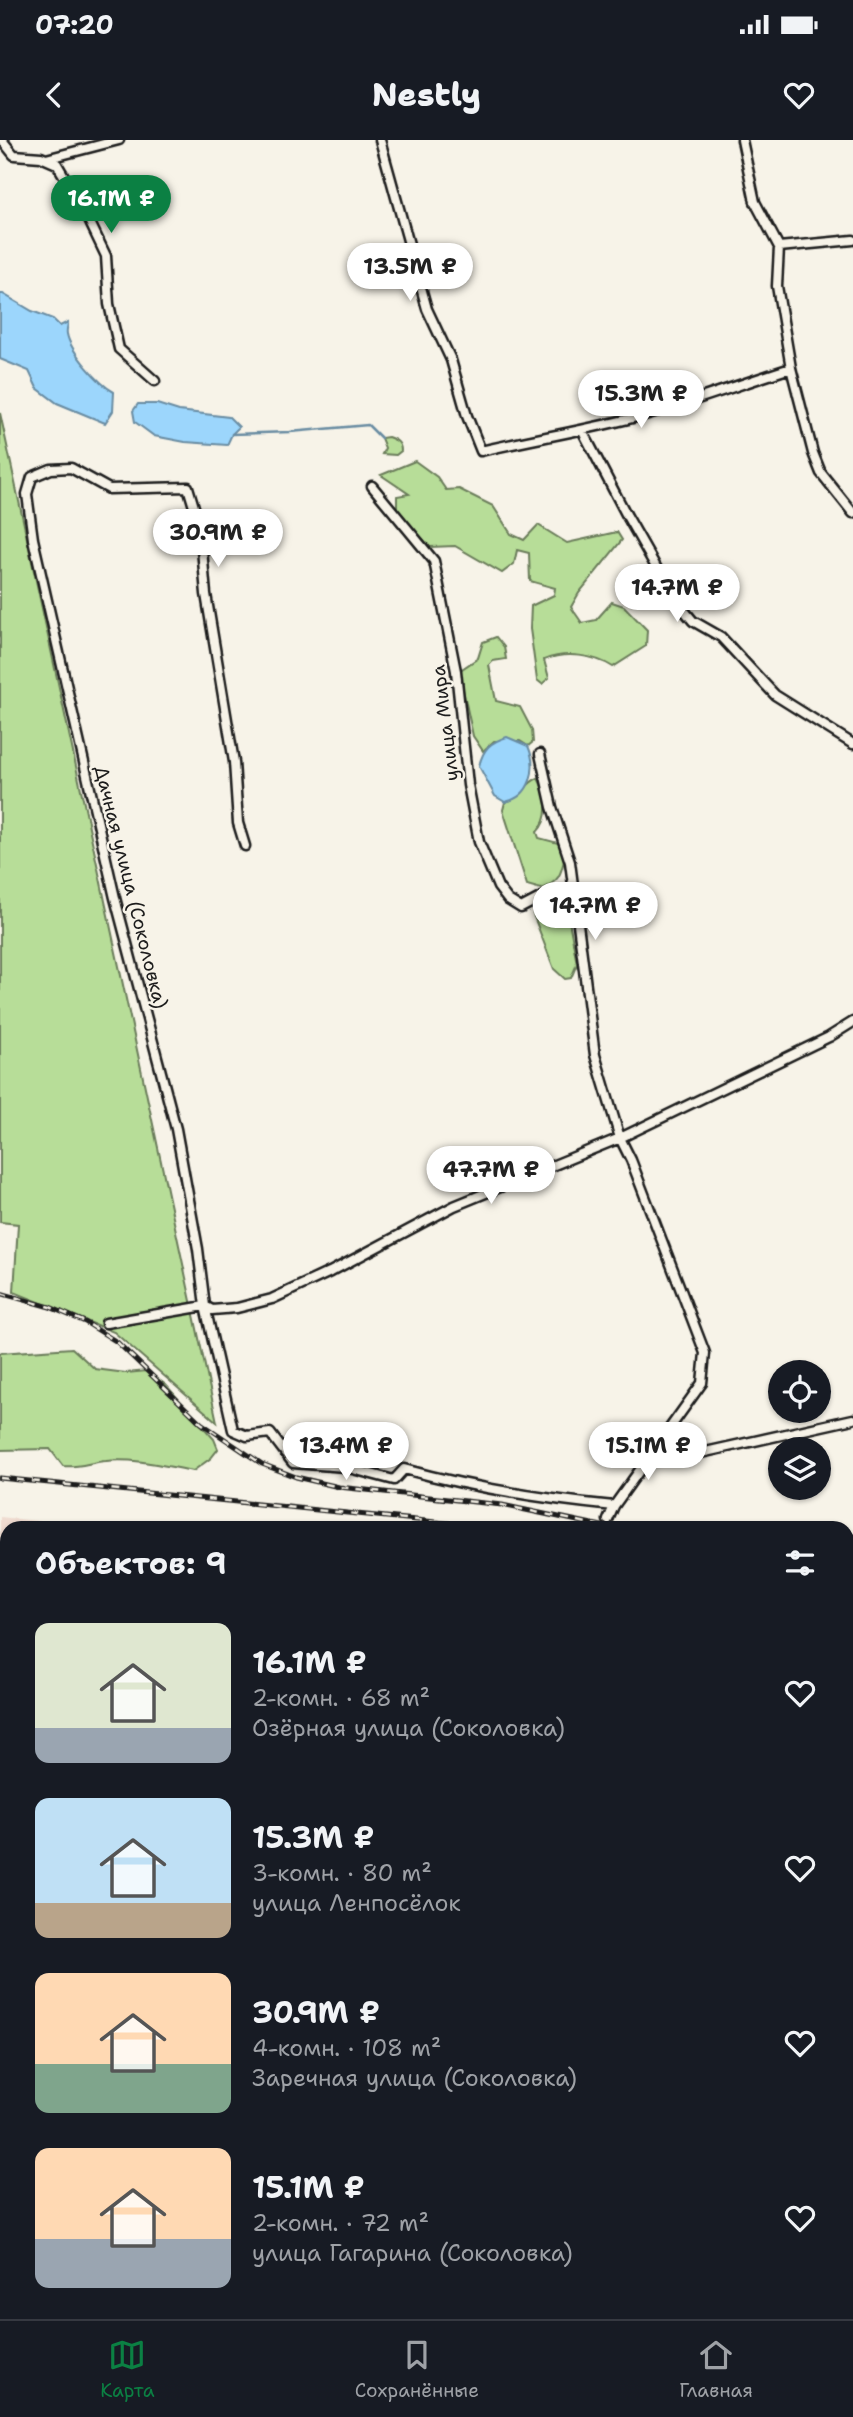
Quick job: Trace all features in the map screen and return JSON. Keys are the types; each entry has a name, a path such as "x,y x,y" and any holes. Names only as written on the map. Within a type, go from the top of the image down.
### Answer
{"street":[{"path":"2,140 14,155 41,157 57,164 84,210 106,256 109,304 119,349 155,381"},
{"path":"46,159 119,140"},
{"path":"380,140 427,309 451,360 481,451 651,413 791,368"},
{"path":"742,140 755,202 779,247 777,286 791,368 813,453 821,473 853,513"},
{"path":"779,247 853,240"},
{"path":"582,430 673,597 693,621 721,637 775,695 853,744"},
{"name":"Дачная улица (Соколовка)","path":"245,846 238,823 234,762 206,594 200,527 188,487 108,489 71,468 51,469 32,477 27,494 33,539 115,898 176,1129 198,1249 205,1306 233,1430 247,1436 270,1433 293,1463 345,1467 394,1480 404,1469 460,1484 564,1501 614,1506"},
{"name":"улица Мира","path":"372,486 433,561 456,671 472,808 479,842 498,887 508,900 521,908 542,897 574,890"},
{"path":"540,754 552,807 570,862 595,1055 620,1138 631,1160 705,1353 702,1383 614,1506 608,1520"},
{"path":"106,1323 205,1306 212,1310 237,1308 272,1299 330,1272 454,1206 620,1138 829,1037 853,1021"},
{"path":"660,1441 662,1455 683,1457 853,1419"}],"shaded area":[{"path":"0,1517 37,1521 0,1521"}],"green space":[{"path":"0,413 217,1422 114,1332 14,1292 18,1224 0,1222"},
{"path":"388,437 400,445 401,451 396,455 382,454 385,448 381,438"},
{"path":"415,461 437,477 446,490 459,489 493,506 511,534 524,540 538,525 567,543 617,532 622,540 579,593 571,607 582,623 596,620 612,602 624,606 647,630 646,646 613,667 580,656 553,657 544,660 549,678 542,684 537,680 530,629 531,606 554,595 555,588 530,581 529,553 517,550 514,564 502,573 455,546 430,547 397,510 397,496 409,494 381,475"},
{"path":"496,637 504,647 506,659 493,661 489,665 496,701 520,707 532,730 533,742 528,746 520,741 494,741 483,751 473,736 459,671 478,658 483,642"},
{"path":"538,778 546,806 544,820 537,832 539,838 558,843 565,856 558,877 552,884 541,889 527,885 503,810 505,802 515,798"},
{"path":"549,902 564,905 567,910 577,964 571,978 565,979 554,969 533,914 536,907"},
{"path":"72,1348 95,1369 126,1373 147,1371 166,1385 214,1439 218,1449 211,1458 193,1471 128,1461 63,1466 50,1449 0,1450 0,1353"}],"water":[{"path":"0,294 53,319 60,326 68,322 69,341 79,358 93,375 114,392 113,411 105,423 57,403 37,388 29,371 0,359"},
{"path":"138,404 157,404 179,411 229,417 239,427 227,445 185,442 154,436 135,422 133,411"},
{"path":"507,737 528,746 532,772 521,794 505,802 495,796 479,766 488,747"}],"waterway":[{"path":"232,434 368,425 381,438"}],"railway":[{"path":"0,1293 50,1307 85,1322 117,1342 201,1423 262,1464 296,1477 339,1487 502,1505 578,1521"},
{"path":"0,1478 426,1521"}]}
